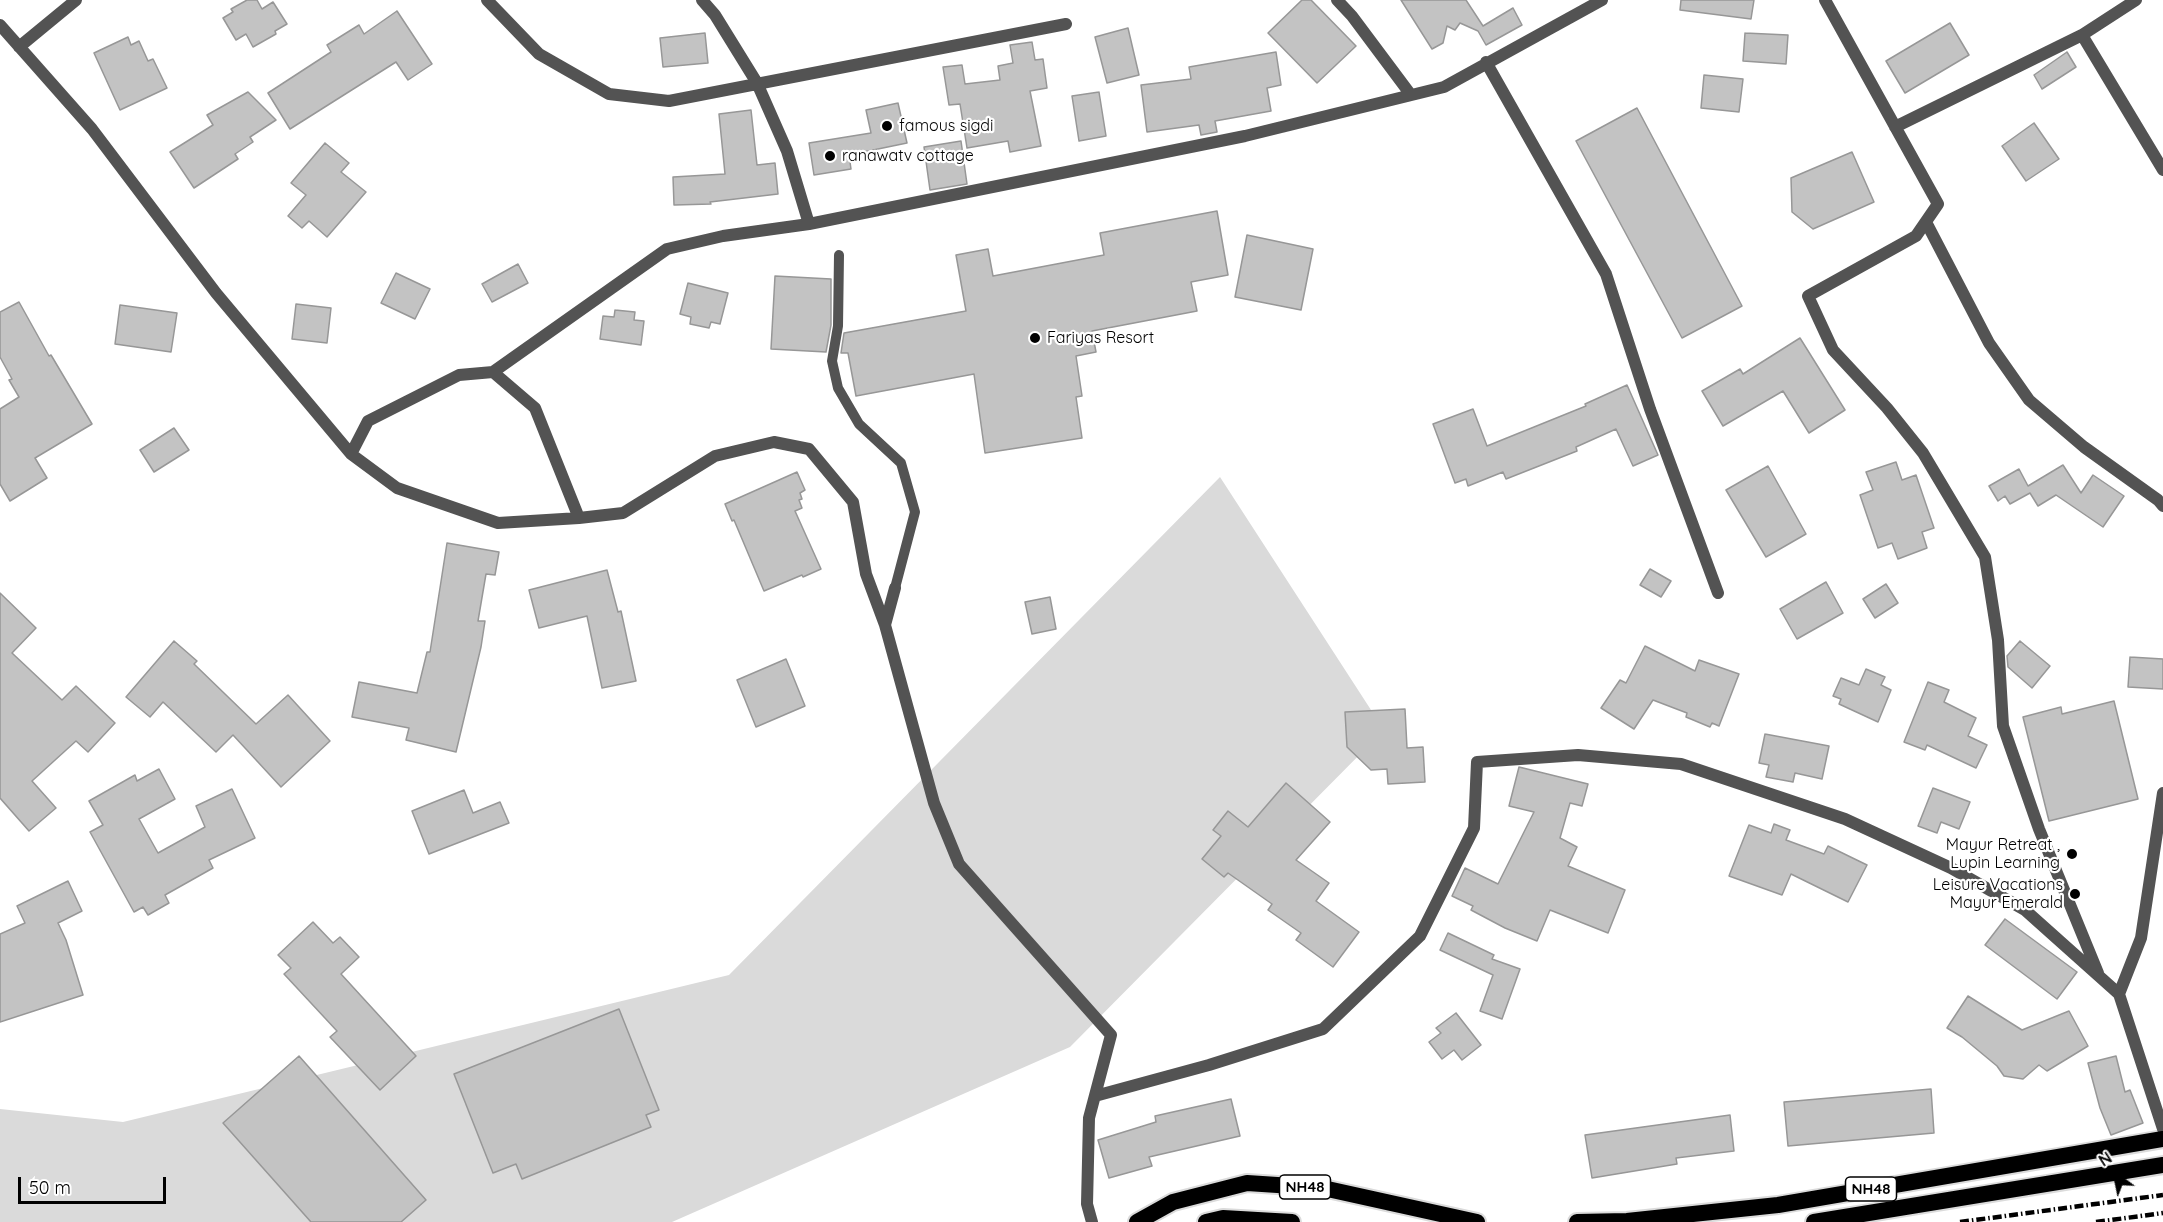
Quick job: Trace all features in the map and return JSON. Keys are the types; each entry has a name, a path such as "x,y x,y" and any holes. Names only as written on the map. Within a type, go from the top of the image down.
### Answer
{"highway":[{"name":"NH48","path":"1577,1222 1627,1221 1778,1205 2163,1139"},
{"name":"NH48","path":"1814,1222 2163,1165"},
{"name":"NH48","path":"1137,1222 1173,1202 1247,1183 1323,1188 1477,1222"},
{"name":"NH48","path":"1206,1222 1223,1218 1292,1222"}],"street":[{"path":"19,47 76,0"},
{"path":"487,0 539,54 609,94 669,101 1066,24"},
{"path":"702,0 715,15 757,83 787,151 809,224"},
{"path":"1337,0 1352,16 1411,95"},
{"path":"351,453 368,420 459,375 494,372 667,249 723,236 809,224 1245,136 1444,87 1602,0"},
{"path":"1825,0 1938,204 1916,236 1808,296 1833,350 1887,408 1923,453 1985,557 1998,640 2003,726 2039,829 2100,977"},
{"path":"1895,127 2082,35 2136,0"},
{"path":"0,25 92,129 216,293 351,453 397,488 498,524 579,518 623,513 715,456 774,442 809,449 853,502 866,574 885,625 934,803 959,864 1111,1035 1089,1118 1087,1204 1092,1222"},
{"path":"2082,35 2163,170"},
{"path":"1486,62 1606,274 1650,409 1718,593"},
{"path":"1926,222 1989,343 2029,400 2084,447 2158,500 2163,506"},
{"path":"494,372 535,408 579,518"},
{"path":"885,625 895,588"},
{"path":"1095,1096 1209,1065 1323,1029 1420,936 1474,828 1477,762 1578,755 1681,764 1834,816 1951,868 2025,910 2119,994 2163,1129"},
{"path":"2119,994 2141,938 2162,798"}],"lane":[{"path":"839,255 838,326 832,361 838,388 859,424 901,463 915,512 895,588"}],"shaded area":[{"path":"1220,477 1384,730 1070,1047 672,1222 0,1222 0,1109 123,1122 729,975"}],"building":[{"path":"247,0 257,0 262,9 273,2 287,24 275,31 276,34 253,47 246,34 236,40 223,18 233,12 231,9"},
{"path":"1302,0 1311,0 1356,46 1317,83 1268,33"},
{"path":"1401,0 1466,0 1483,26 1513,8 1522,25 1486,45 1478,31 1460,23 1455,30 1447,26 1443,43 1432,49"},
{"path":"1681,0 1754,0 1751,19 1680,10"},
{"path":"397,11 432,64 408,80 396,62 290,129 268,93 331,52 327,45 359,25 364,34"},
{"path":"1950,23 1969,55 1905,93 1886,61"},
{"path":"1128,28 1139,75 1107,83 1095,37"},
{"path":"705,33 708,63 663,67 660,38"},
{"path":"1745,33 1788,35 1786,64 1743,61"},
{"path":"128,37 131,45 139,41 148,61 153,59 167,88 120,110 94,53"},
{"path":"1032,42 1035,60 1043,59 1047,88 1030,91 1041,146 1010,152 1008,141 967,148 960,104 949,105 943,67 962,65 965,84 1000,80 998,66 1013,63 1010,45"},
{"path":"1276,52 1281,85 1267,88 1271,111 1215,121 1217,132 1201,135 1199,125 1147,132 1141,85 1191,79 1189,67"},
{"path":"2067,52 2076,67 2042,89 2034,75"},
{"path":"1704,75 1743,79 1739,112 1701,108"},
{"path":"248,92 276,120 250,137 253,142 235,154 238,159 194,188 170,152 213,125 207,115"},
{"path":"1099,92 1106,136 1079,141 1072,96"},
{"path":"898,103 907,143 849,155 851,169 814,175 809,143 871,133 866,110"},
{"path":"1637,108 1742,306 1682,338 1576,141"},
{"path":"751,110 757,165 775,163 778,194 710,202 711,204 674,205 673,177 725,174 719,114"},
{"path":"2034,123 2059,159 2026,181 2002,146"},
{"path":"961,141 967,184 930,190 924,147"},
{"path":"325,143 349,163 341,172 366,192 327,237 309,221 302,228 288,216 306,195 291,183"},
{"path":"1852,152 1874,202 1813,229 1792,212 1791,178"},
{"path":"1217,211 1228,275 1191,282 1197,311 1092,331 1096,352 1076,356 1082,396 1076,397 1082,438 985,453 974,374 856,396 848,353 841,353 844,333 966,311 956,255 988,249 993,276 1104,255 1100,233"},
{"path":"1247,235 1313,249 1301,310 1235,297"},
{"path":"518,264 528,283 492,302 482,284"},
{"path":"396,273 430,289 415,319 381,303"},
{"path":"775,276 831,279 831,325 826,352 771,349"},
{"path":"688,283 728,293 720,324 711,322 709,328 690,324 691,317 680,314"},
{"path":"19,302 49,356 51,355 92,424 35,458 47,478 10,501 0,484 0,409 19,397 0,357 0,312"},
{"path":"296,304 331,308 327,343 292,339"},
{"path":"120,305 177,313 171,352 115,344"},
{"path":"615,310 635,312 634,320 644,321 641,345 600,339 603,316 614,317"},
{"path":"1800,338 1845,410 1809,433 1783,391 1723,426 1702,391 1740,369 1743,374"},
{"path":"1627,385 1658,455 1633,466 1616,429 1576,447 1577,451 1506,479 1503,472 1468,486 1466,479 1455,483 1433,424 1473,409 1487,446 1586,406 1585,404"},
{"path":"174,428 189,450 154,472 140,450"},
{"path":"1896,462 1902,480 1916,475 1934,528 1922,532 1927,548 1898,559 1892,543 1878,548 1860,495 1873,490 1866,472"},
{"path":"2063,465 2081,493 2093,475 2124,496 2103,527 2056,495 2038,506 2030,493 2010,504 2005,496 1998,501 1989,486 2019,469 2028,486"},
{"path":"1768,466 1806,534 1766,557 1726,490"},
{"path":"797,472 805,490 800,493 802,499 799,500 802,508 795,511 821,569 764,591 725,504"},
{"path":"447,543 499,552 495,575 486,574 478,621 485,621 481,647 456,752 406,740 409,728 352,717 359,682 417,693 427,652 430,652"},
{"path":"1650,569 1671,581 1661,597 1640,585"},
{"path":"607,570 618,612 621,611 636,681 602,688 587,616 539,628 529,590"},
{"path":"1826,582 1843,613 1797,639 1780,609"},
{"path":"1886,584 1898,603 1875,618 1863,599"},
{"path":"0,593 36,628 12,653 62,700 76,686 115,723 88,752 76,741 32,781 56,808 29,831 0,798"},
{"path":"1050,597 1056,629 1032,634 1025,602"},
{"path":"174,641 197,661 194,664 256,724 288,695 330,741 281,787 233,735 216,752 163,702 150,717 126,697"},
{"path":"2020,641 2050,666 2032,688 2008,667 2007,656"},
{"path":"1645,646 1695,671 1699,660 1739,674 1719,726 1712,723 1710,727 1686,717 1687,713 1653,700 1634,729 1601,708 1620,680 1626,683"},
{"path":"2130,657 2163,659 2163,689 2128,687"},
{"path":"786,659 805,706 756,727 737,680"},
{"path":"1866,669 1885,677 1881,685 1891,690 1878,722 1839,704 1841,699 1833,696 1841,678 1859,685"},
{"path":"1928,682 1949,690 1944,702 1976,718 1968,736 1987,745 1976,768 1927,745 1925,750 1904,742"},
{"path":"2114,701 2138,799 2049,821 2023,717 2061,707 2062,714"},
{"path":"1405,709 1407,748 1423,747 1425,782 1388,784 1387,769 1371,770 1347,747 1345,712"},
{"path":"1765,734 1829,746 1822,779 1795,773 1793,782 1766,777 1769,765 1759,763"},
{"path":"1519,767 1588,784 1582,806 1570,803 1560,838 1577,847 1568,866 1625,890 1608,933 1550,910 1537,941 1505,928 1471,910 1473,906 1452,896 1465,868 1498,884 1534,812 1509,806"},
{"path":"159,769 175,799 139,819 158,853 205,827 196,806 232,789 255,838 209,860 213,868 165,895 169,903 148,915 143,907 134,912 90,832 103,825 89,801 135,775 137,781"},
{"path":"1286,783 1330,822 1296,860 1329,883 1316,901 1359,932 1333,967 1296,940 1301,933 1268,910 1272,904 1228,873 1224,877 1202,859 1221,836 1213,830 1228,811 1248,827"},
{"path":"1933,788 1970,802 1959,829 1941,822 1937,833 1918,826"},
{"path":"464,790 473,813 500,802 509,823 429,854 412,811"},
{"path":"1774,824 1790,830 1786,840 1824,854 1828,846 1867,865 1848,902 1791,874 1782,895 1729,876 1749,825 1771,833"},
{"path":"68,881 82,911 58,923 66,940 83,995 0,1022 0,934 25,923 17,906"},
{"path":"2005,919 2077,972 2057,999 1985,945"},
{"path":"313,922 333,943 340,937 359,957 341,974 416,1056 380,1090 330,1037 337,1031 284,974 291,968 278,955"},
{"path":"1448,933 1494,955 1492,959 1520,969 1502,1019 1480,1011 1493,975 1440,950"},
{"path":"1968,996 2022,1030 2069,1011 2088,1046 2047,1071 2039,1065 2023,1079 2004,1076 1997,1066 1962,1037 1947,1028"},
{"path":"619,1009 659,1110 646,1115 651,1127 522,1179 516,1164 493,1173 454,1074"},
{"path":"1456,1013 1481,1045 1462,1060 1454,1050 1442,1059 1429,1042 1441,1033 1436,1028"},
{"path":"299,1056 426,1200 401,1222 311,1222 223,1123"},
{"path":"2116,1056 2125,1092 2130,1090 2143,1123 2111,1135 2100,1108 2088,1063"},
{"path":"1931,1089 1934,1133 1788,1146 1784,1102"},
{"path":"1231,1099 1240,1136 1149,1157 1152,1166 1109,1178 1098,1140 1156,1122 1155,1116"},
{"path":"1730,1115 1734,1151 1676,1158 1677,1164 1592,1178 1585,1135"}],"railway":[{"path":"1960,1222 2163,1195"},
{"path":"2096,1222 2163,1213"}],"place":[{"name":"famous sigdi","path":"887,126"},
{"name":"ranawatv cottage","path":"830,156"},
{"name":"Fariyas Resort","path":"1035,338"},
{"name":"Mayur Retreat , Lupin Learning","path":"2072,854"},
{"name":"Leisure Vacations Mayur Emerald","path":"2075,894"}]}
